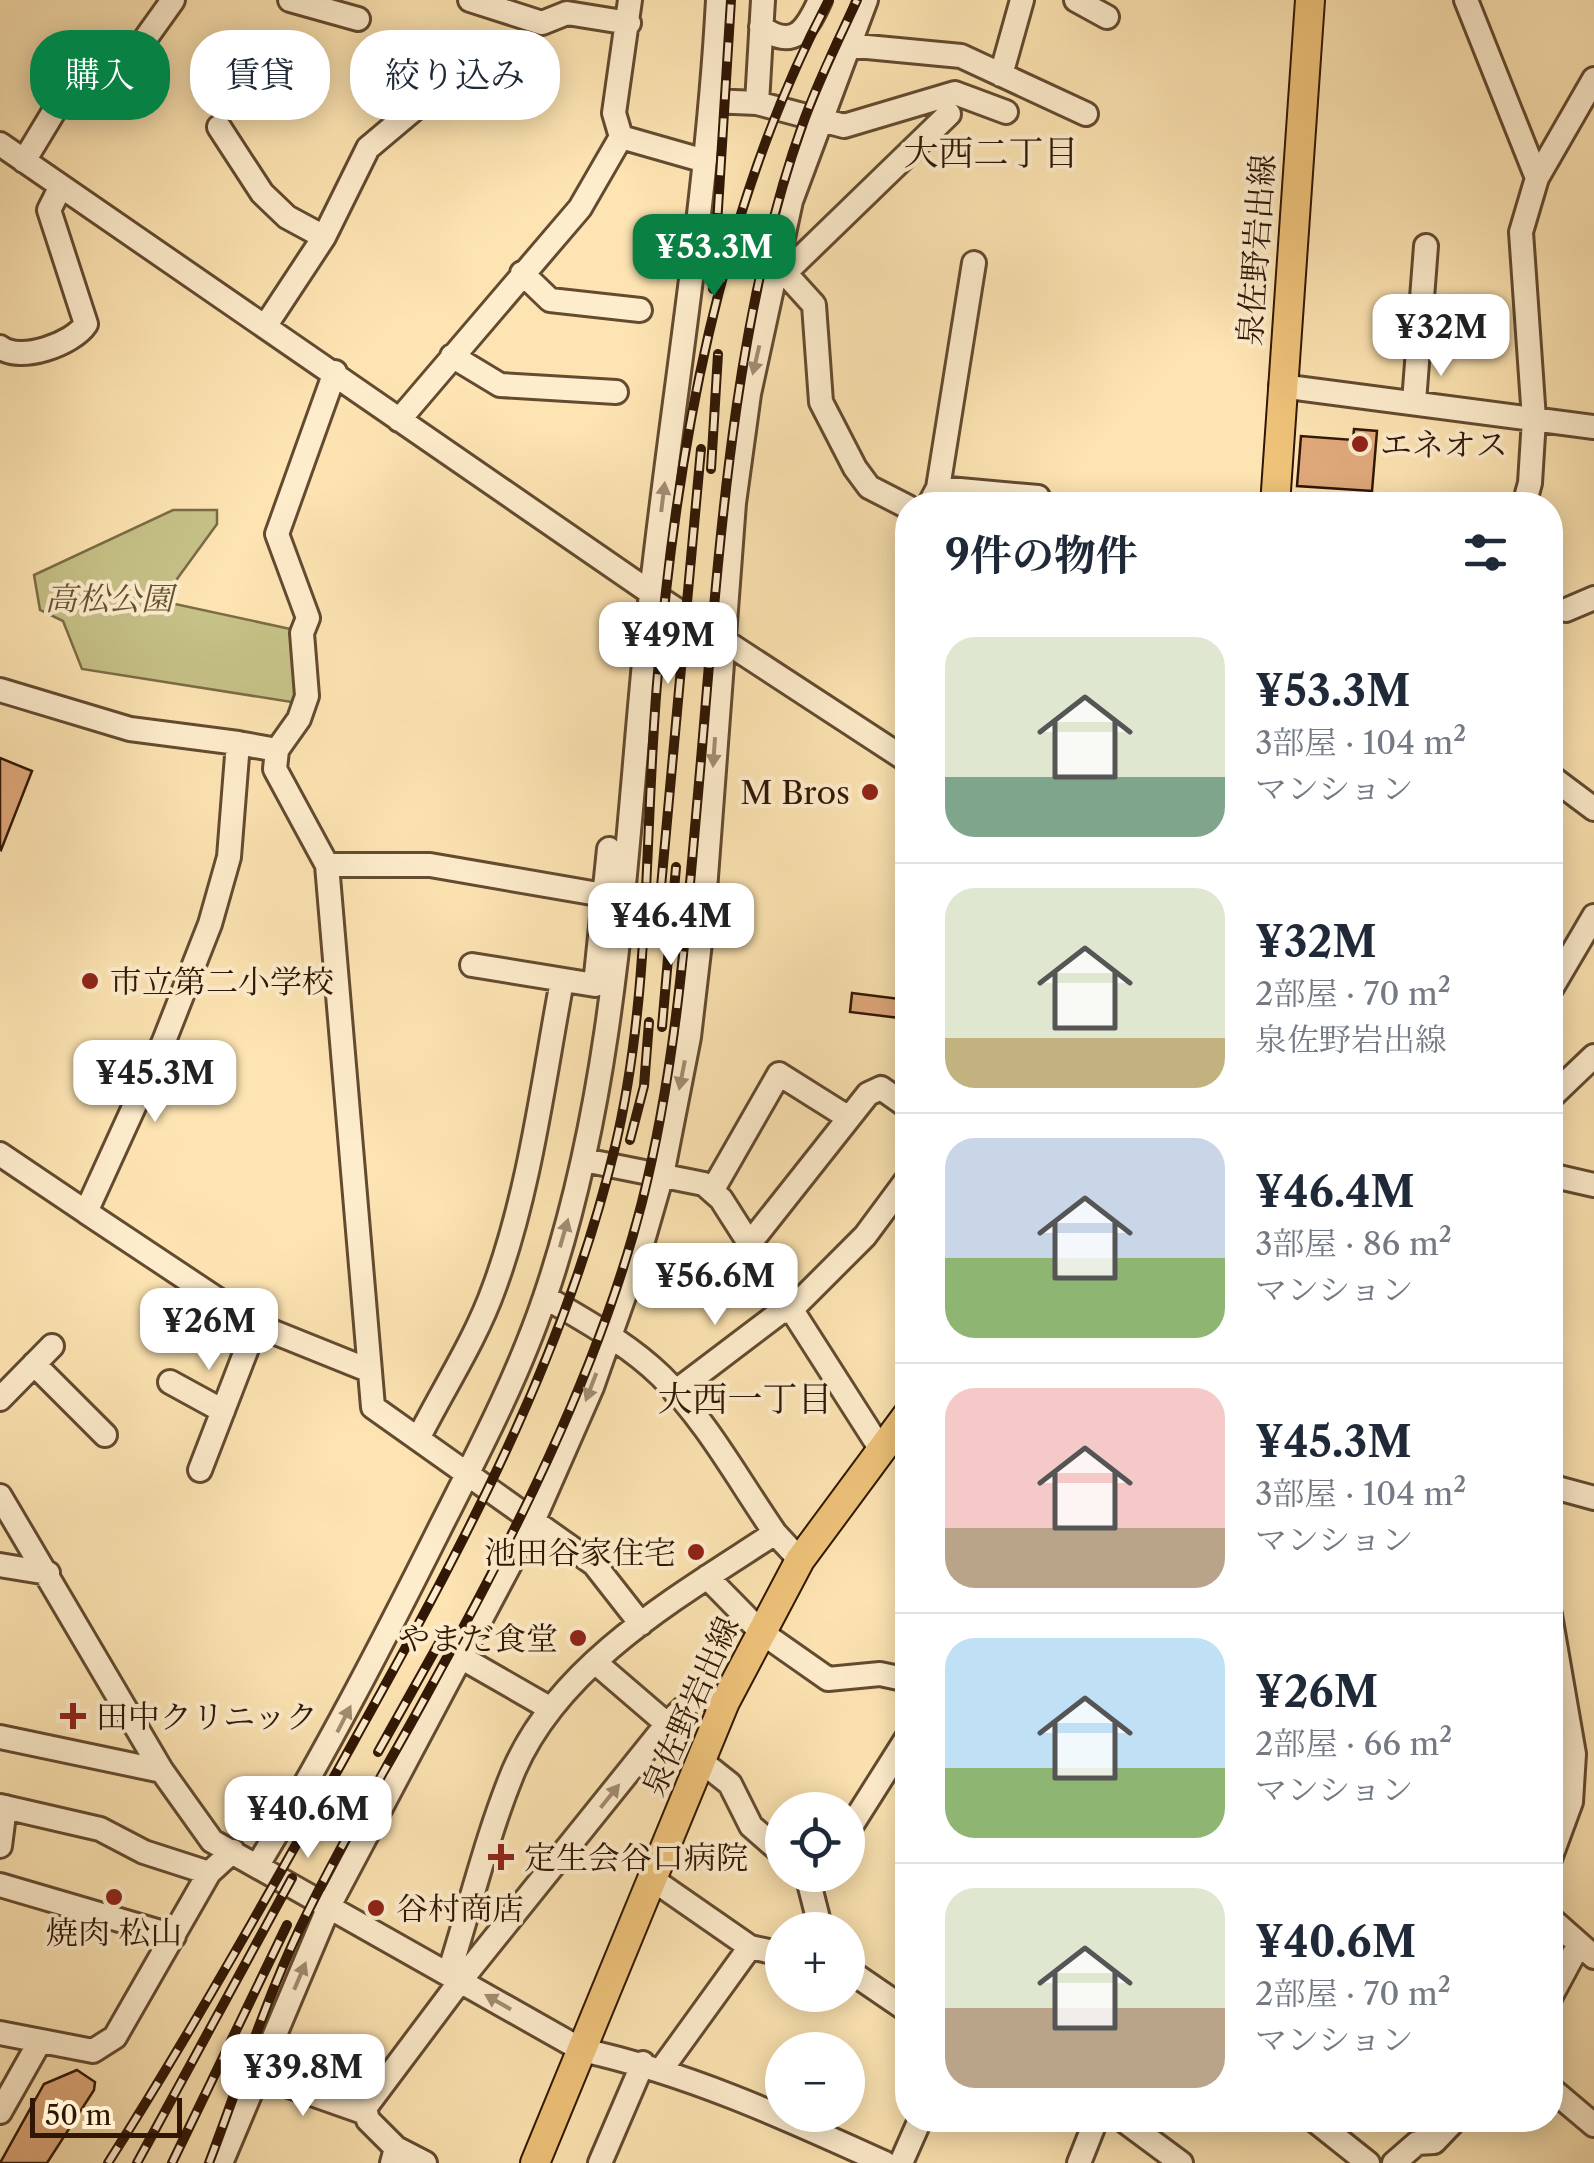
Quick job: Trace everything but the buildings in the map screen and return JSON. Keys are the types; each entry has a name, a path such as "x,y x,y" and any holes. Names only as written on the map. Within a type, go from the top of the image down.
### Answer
{"main road":[{"name":"泉佐野岩出線","path":"1276,492 1310,0"},
{"name":"泉佐野岩出線","path":"534,2163 725,1702 800,1560 895,1430"}],"street":[{"path":"24,161 60,103 143,42 174,0"},
{"path":"290,0 358,20"},
{"path":"398,420 580,208 621,137 614,113 630,11 567,13 542,24 470,0"},
{"path":"472,964 595,985 613,897 652,594 712,102 718,0"},
{"path":"757,103 763,0"},
{"path":"761,27 776,38 790,38 807,28 820,0"},
{"path":"221,2163 330,1904 534,1520 592,1387 662,1176 689,1037 703,918 722,637 749,394 780,274 791,201 846,44 866,0"},
{"path":"1001,75 1022,0"},
{"path":"1076,0 1107,16"},
{"path":"1466,0 1537,178"},
{"path":"846,44 960,56 1086,114"},
{"path":"1528,492 1534,419 1521,232 1537,178 1594,79"},
{"path":"712,102 757,103 817,122 844,126 956,94 1006,112"},
{"path":"780,274 949,114"},
{"path":"266,325 324,238 368,148 401,120"},
{"path":"220,127 262,193 287,216 324,238"},
{"path":"621,137 705,160"},
{"path":"0,144 652,594 895,752"},
{"path":"0,347 8,353 25,354 80,333 86,324 49,210 61,186"},
{"path":"1414,402 1426,246"},
{"path":"935,492 974,264"},
{"path":"522,273 550,300 640,310"},
{"path":"780,274 814,305 820,402 855,468 870,487 895,500"},
{"path":"452,356 500,385 616,392"},
{"path":"335,372 277,534 308,618 302,633 307,696 299,719 278,750 274,769 327,865 373,1406 594,1564 641,1624"},
{"path":"1281,386 1594,428"},
{"path":"1566,610 1594,598"},
{"path":"0,690 130,729 278,750"},
{"path":"86,1212 164,1041 210,924 229,858 238,743"},
{"path":"1563,785 1594,808"},
{"path":"258,1863 338,1731 504,1401 546,1297 584,1160 610,1025 613,897 609,849"},
{"path":"327,865 430,864 613,897"},
{"path":"1563,970 1594,916"},
{"path":"418,1439 477,1332 496,1285 526,1171 562,981"},
{"path":"1563,1086 1594,1056"},
{"path":"712,1191 779,1074 850,1118"},
{"path":"750,1242 868,1094 881,1088 895,1098"},
{"path":"0,1154 256,1325 368,1370"},
{"path":"584,1160 704,1184 712,1191 750,1242 788,1310 880,1448"},
{"path":"1563,1178 1594,1185"},
{"path":"674,1392 788,1310 865,1236 895,1196"},
{"path":"546,1297 608,1335 674,1392 775,1533 800,1560"},
{"path":"200,1470 256,1325"},
{"path":"0,1399 52,1346"},
{"path":"34,1364 105,1434"},
{"path":"170,1382 223,1411"},
{"path":"1563,1490 1594,1498"},
{"path":"0,1496 162,1772 212,1841 258,1863 582,2050 652,2066 774,2113 885,2163"},
{"path":"455,1977 515,1769 550,1709 641,1624 775,1533"},
{"path":"0,1565 48,1573"},
{"path":"707,1578 761,1632 828,1679 880,1674 895,1677"},
{"path":"596,1663 667,1724"},
{"path":"471,1664 550,1709"},
{"path":"1563,1690 1574,1754 1571,1802 1563,1824"},
{"path":"366,2112 455,1977 667,1724 696,1696 725,1702"},
{"path":"0,1737 162,1772"},
{"path":"865,1804 895,1757"},
{"path":"700,1761 730,1784 751,1826 765,1838"},
{"path":"1571,1802 1594,1811"},
{"path":"0,1846 2,1806 100,1829 144,1852 210,1872"},
{"path":"0,2034 30,2036 39,2043 92,2051 114,2037 210,1872 233,1851"},
{"path":"652,1879 750,1947 765,1950"},
{"path":"0,1884 174,1936"},
{"path":"1563,1930 1586,1951 1563,1981"},
{"path":"626,2163 602,2157 652,2066 750,1947"},
{"path":"865,1982 895,2002"},
{"path":"0,2112 39,2043"},
{"path":"258,2075 366,2112 394,2156 425,2163"},
{"path":"1563,2099 1594,2126"},
{"path":"901,2163 915,2132"},
{"path":"1079,2163 1091,2132"},
{"path":"1140,2132 1182,2163"},
{"path":"1329,2132 1368,2163"},
{"path":"1394,2163 1417,2143 1434,2153"}],"green space":[{"name":"高松公園","path":"173,510 217,510 217,524 161,601 295,630 298,703 82,669 63,621 40,610 34,575"}],"railway":[{"path":"713,289 731,0"},
{"path":"108,2163 234,1954 432,1598 505,1453 568,1303 615,1147 627,1090 641,974 665,597 691,421 731,246 758,162 791,79 829,0"},
{"path":"209,2163 263,2015 300,1928 520,1517 577,1393 624,1266 653,1153 671,1054 729,461 757,289 802,126 857,0"},
{"path":"711,469 718,354"},
{"path":"661,887 701,449"},
{"path":"662,1027 676,867"},
{"path":"630,1140 644,1086 649,1022"},
{"path":"378,1752 439,1643"},
{"path":"137,2163 292,1878"},
{"path":"172,2163 287,1925"}],"place":[{"name":"エネオス","path":"1360,444"},
{"name":"M Bros","path":"870,792"},
{"name":"市立第二小学校","path":"90,981"},
{"name":"池田谷家住宅","path":"696,1552"},
{"name":"やまだ食堂","path":"578,1638"},
{"name":"田中クリニック","path":"73,1716"},
{"name":"定生会谷口病院","path":"501,1857"},
{"name":"焼肉 松山","path":"114,1897"},
{"name":"谷村商店","path":"376,1908"}],"district":[{"name":"大西二丁目","path":"991,152"},
{"name":"大西一丁目","path":"745,1398"}]}
